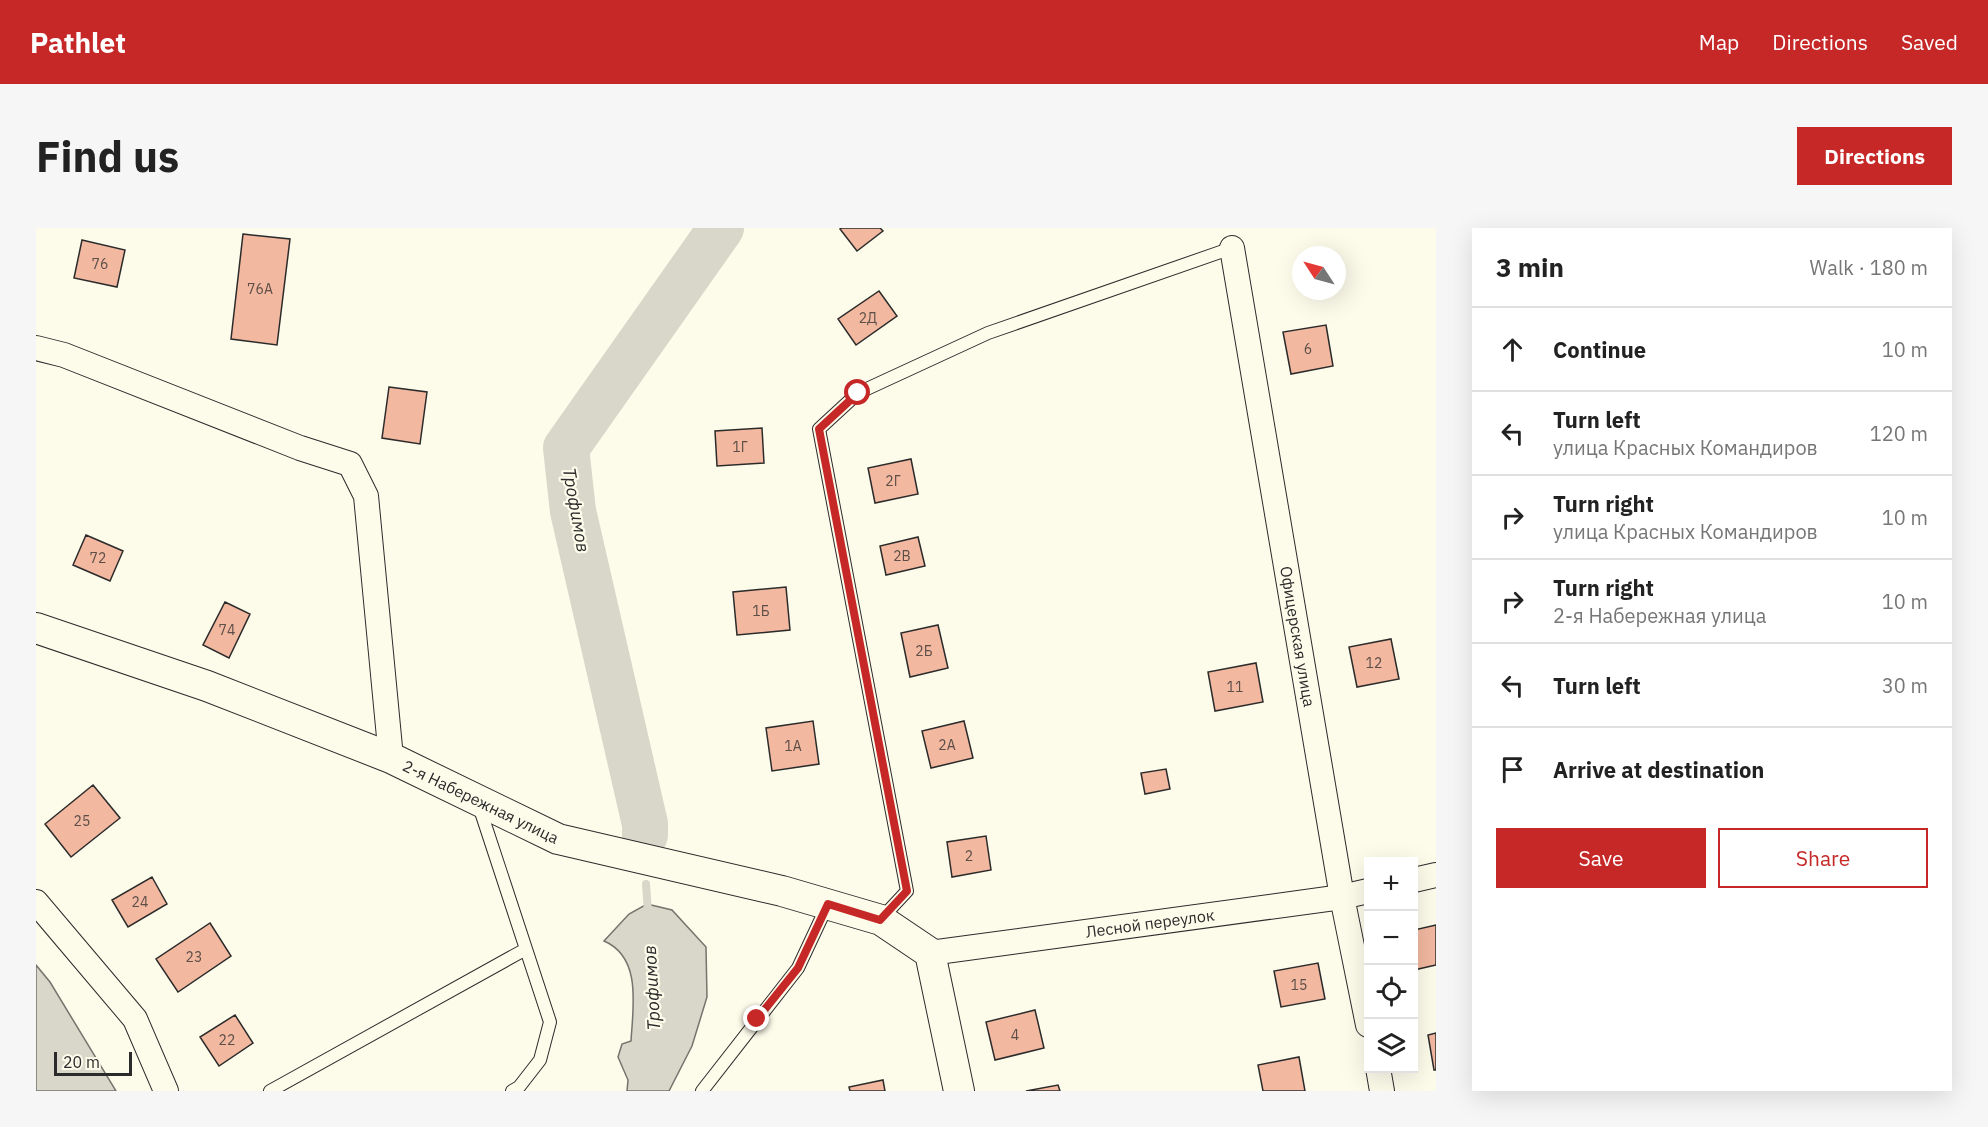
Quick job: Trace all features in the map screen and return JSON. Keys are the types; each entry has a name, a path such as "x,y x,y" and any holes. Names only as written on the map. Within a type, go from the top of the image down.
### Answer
{"street":[{"name":"Офицерская улица","path":"1232,248 1342,897 1367,1019"},
{"path":"36,348 64,355 300,448 350,464 366,496 391,758"},
{"name":"2-я Набережная улица","path":"36,628 207,686 391,758 558,839 782,891 828,904 880,920 930,953"},
{"path":"1418,879 1436,875"},
{"name":"Лесной переулок","path":"930,953 1342,897 1364,892"},
{"path":"36,902 135,1018 165,1091"},
{"path":"930,953 959,1091"},
{"path":"1378,1073 1382,1091"}],"lane":[{"path":"880,920 907,891 819,429 858,393 988,333 1232,248"},
{"path":"477,800 550,1022 540,1060 519,1087 512,1091"},
{"path":"702,1091 798,968 828,904"},
{"path":"270,1091 526,949"}],"water":[{"path":"647,904 672,910 706,947 707,997 692,1046 669,1091 627,1091 628,1080 618,1057 622,1044 631,1041 632,984 625,959 616,948 604,941 629,914"},
{"path":"36,965 50,982 116,1091 36,1091"}],"building":[{"path":"880,228 883,231 857,251 840,229"},
{"path":"243,234 290,239 277,345 231,339"},
{"path":"82,240 125,250 117,287 74,278"},
{"path":"879,291 897,316 856,345 838,319"},
{"path":"1326,325 1333,366 1291,374 1283,332"},
{"path":"389,387 427,392 420,444 382,438"},
{"path":"762,428 764,463 717,466 715,431"},
{"path":"911,459 918,494 875,503 868,468"},
{"path":"86,535 123,551 110,581 73,565"},
{"path":"918,537 925,566 886,575 880,546"},
{"path":"786,587 790,630 737,635 733,592"},
{"path":"225,602 250,614 229,658 203,645"},
{"path":"938,625 948,668 910,677 901,633"},
{"path":"1391,639 1399,679 1357,687 1349,647"},
{"path":"1256,663 1263,702 1215,711 1208,672"},
{"path":"813,721 819,764 772,771 766,728"},
{"path":"964,721 973,758 931,768 922,731"},
{"path":"1166,769 1170,789 1145,794 1141,773"},
{"path":"93,785 120,818 71,857 45,824"},
{"path":"986,836 991,870 952,877 947,842"},
{"path":"152,877 167,904 128,927 112,900"},
{"path":"210,923 231,956 178,992 156,959"},
{"path":"1436,925 1436,965 1418,969 1418,929"},
{"path":"1318,963 1325,999 1281,1007 1274,971"},
{"path":"1035,1010 1044,1048 995,1060 986,1022"},
{"path":"235,1015 253,1043 219,1066 200,1037"},
{"path":"1436,1033 1436,1070 1434,1070 1428,1035"},
{"path":"1299,1057 1305,1091 1263,1091 1258,1065"},
{"path":"883,1080 885,1091 850,1091 849,1087"},
{"path":"1058,1085 1060,1091 1026,1091"}],"waterway":[{"name":"Трофимов","path":"645,835 645,824 573,511 566,448 721,228"},
{"name":"Трофимов","path":"646,884 648,912"}],"route":[{"path":"757,1019 798,968 828,904 880,920 907,891 819,429 858,393"}]}
